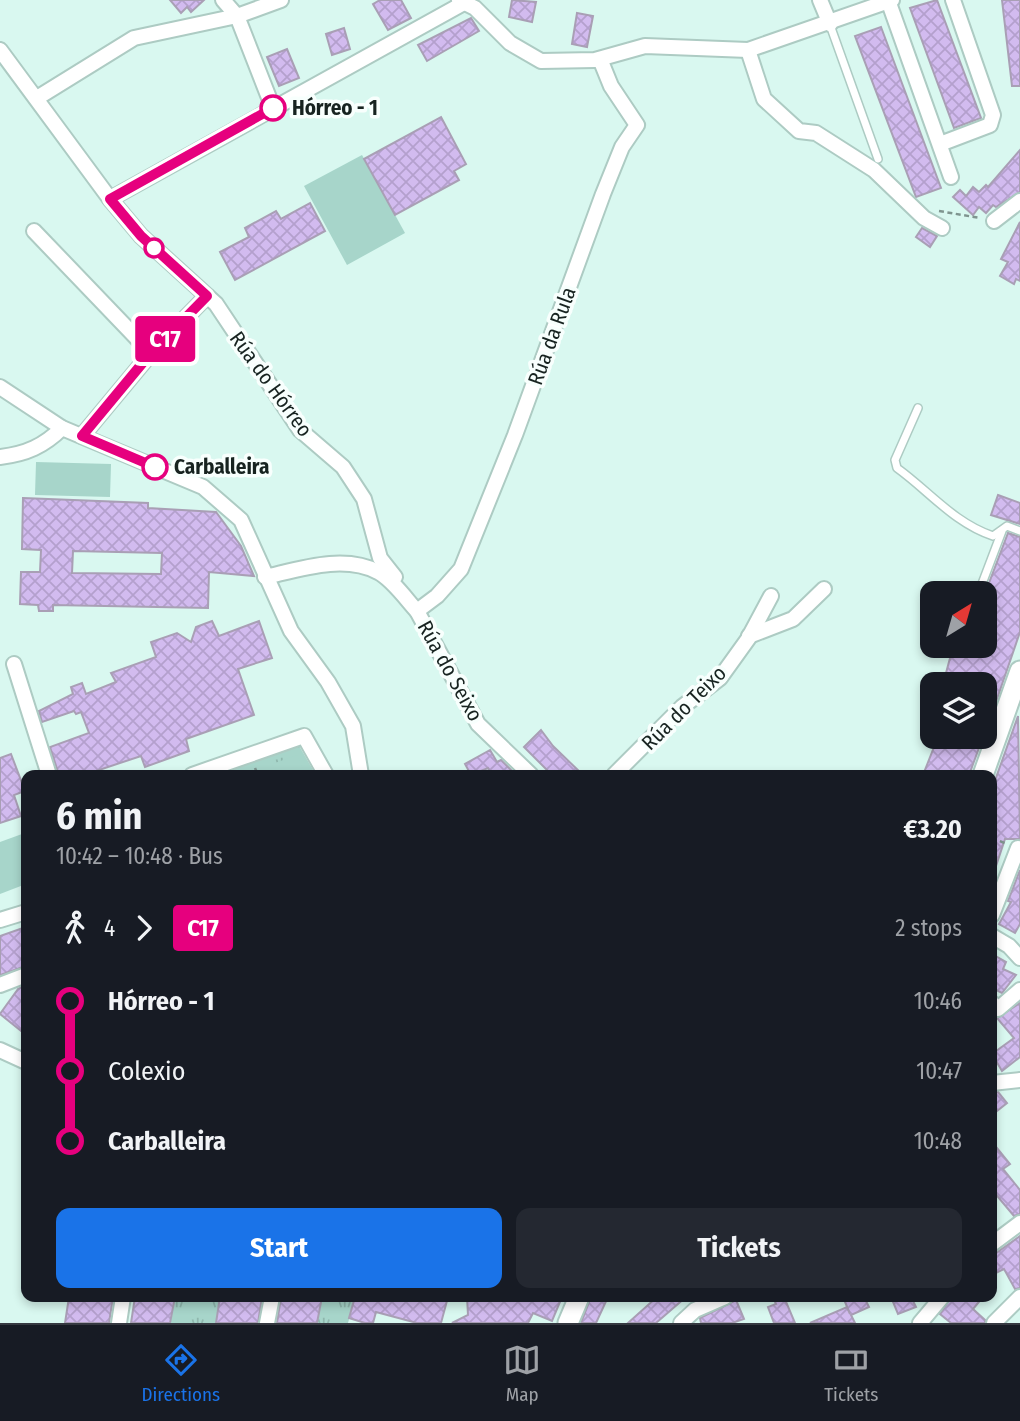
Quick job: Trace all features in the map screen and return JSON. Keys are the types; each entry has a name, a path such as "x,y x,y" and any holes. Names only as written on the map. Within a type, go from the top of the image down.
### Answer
{"street":[{"path":"223,0 237,16 273,108"},
{"path":"37,98 134,38 237,16 281,0"},
{"path":"820,0 830,24"},
{"path":"940,144 990,125 993,115 953,0"},
{"path":"110,199 462,1 475,8 510,43 541,61 600,59 645,46 748,50 891,2 951,177"},
{"name":"Rúa do Hórreo","path":"0,50 110,199 141,236 207,296 300,430 343,467 364,499 380,558 387,568"},
{"path":"748,50 764,99 799,131 816,134 874,170 925,218 942,228"},
{"name":"Rúa da Rula","path":"419,609 437,596 461,569 515,435 603,194 622,147 637,125 611,86 600,59"},
{"path":"994,221 1020,201"},
{"path":"34,231 150,354"},
{"path":"82,436 150,354 207,296"},
{"path":"0,387 62,428 203,487 241,520 291,631 328,682 353,726 360,770"},
{"path":"0,457 22,455 48,442 62,428"},
{"name":"Rúa do Seixo","path":"265,578 317,566 358,565 380,573 419,609"},
{"name":"Rúa do Seixo","path":"387,568 419,609 478,724 521,770"},
{"path":"749,636 793,619 824,590"},
{"name":"Rúa do Teixo","path":"619,770 682,707 720,678 749,636 771,596"},
{"path":"14,664 47,770"},
{"path":"985,770 1020,671"},
{"path":"206,770 304,736 323,770"},
{"path":"997,902 1018,848"},
{"path":"0,920 21,914"},
{"path":"997,939 1018,952"},
{"path":"0,985 21,977"},
{"path":"997,1008 1020,990"},
{"path":"0,1049 21,1060"},
{"path":"997,1082 1020,1080"},
{"path":"997,1240 1020,1223"},
{"path":"995,1323 1020,1297"},
{"path":"119,1323 122,1302"},
{"path":"267,1323 271,1302"},
{"path":"568,1323 577,1302"},
{"path":"681,1323 704,1302"},
{"path":"924,1318 938,1302"}],"lane":[{"path":"830,24 878,159"},
{"path":"918,408 895,460 897,468 935,502 977,531 993,536 1007,526 1020,531"},
{"path":"983,581 1002,531"}],"path":[{"path":"911,205 994,221"}],"green space":[{"path":"362,155 405,233 347,265 304,186"},
{"path":"36,462 111,464 110,497 35,495"},
{"path":"298,744 313,770 224,770"},
{"path":"297,755 304,770 275,770 272,764"},
{"path":"21,834 21,886 0,894 0,842"},
{"path":"173,1302 219,1302 216,1323 170,1323"},
{"path":"321,1302 354,1302 348,1323 317,1323"}],"building":[{"path":"170,0 204,0 191,12 187,7 181,13"},
{"path":"380,0 401,0 411,18 388,30 373,4"},
{"path":"512,0 536,2 532,22 509,17"},
{"path":"937,0 981,118 954,128 910,8"},
{"path":"1002,0 1020,0 1020,86 1012,86"},
{"path":"577,13 593,16 587,47 572,44"},
{"path":"471,18 479,31 427,61 418,45"},
{"path":"881,27 941,188 916,197 855,36"},
{"path":"344,28 350,49 332,55 326,34"},
{"path":"287,49 299,78 279,86 267,57"},
{"path":"441,117 466,164 454,171 459,180 395,215 364,159"},
{"path":"1020,150 1020,192 996,207 993,205 986,213 979,207 973,215 953,197 960,190 966,196 973,187 979,192 986,185 988,187"},
{"path":"310,203 325,231 235,280 220,252 249,237 245,228 276,211 281,219"},
{"path":"1020,222 1020,281 1016,279 1014,284 1000,276 1008,262 1001,259"},
{"path":"922,228 937,236 930,247 916,237"},
{"path":"998,495 1020,503 1020,524 991,515"},
{"path":"23,498 148,503 148,508 216,512 241,546 254,576 209,572 208,608 53,605 53,611 39,611 38,605 20,604 21,572 40,572 41,550 22,549","holes":["73,551 162,553 161,574 72,573"]},
{"path":"1008,533 1020,537 1020,632 997,699 997,672 946,672 950,658 998,658 998,581 990,581"},
{"path":"212,621 219,636 259,621 272,658 238,669 254,715 186,739 189,751 145,767 141,756 99,770 57,770 50,747 89,733 81,712 76,714 74,711 42,722 39,711 73,694 71,687 82,683 86,694 116,682 111,673 156,657 151,642 177,633 191,642 196,627"},
{"path":"1018,716 1020,839 1005,839 997,863 997,775"},
{"path":"541,730 578,770 547,770 524,747"},
{"path":"933,749 979,749 971,770 925,770"},
{"path":"490,750 497,762 501,760 511,770 468,770 465,764"},
{"path":"11,754 21,780 21,792 14,795 21,816 0,823 0,758"},
{"path":"1020,870 1020,924 1015,933 999,924 1011,902 1008,901"},
{"path":"21,929 21,968 0,975 0,936"},
{"path":"997,957 1006,962 1003,969 1016,975 1002,993 997,990"},
{"path":"21,988 21,1031 0,1014"},
{"path":"1020,1003 1020,1057 1002,1071 997,1062 997,1050 1014,1038 997,1018"},
{"path":"997,1092 1007,1103 997,1111"},
{"path":"997,1148 1010,1164 1003,1169 1020,1190 1020,1214 1014,1216 997,1196"},
{"path":"1020,1236 1020,1288 1015,1289 1004,1269 997,1272 997,1252"},
{"path":"68,1302 112,1302 109,1323 65,1323"},
{"path":"134,1302 174,1302 170,1323 131,1323"},
{"path":"219,1302 261,1302 258,1323 216,1323"},
{"path":"280,1302 321,1302 317,1323 277,1323"},
{"path":"354,1302 447,1302 441,1323 417,1323 376,1312 373,1323 349,1318"},
{"path":"467,1302 560,1302 552,1321 533,1313 528,1323 452,1323 468,1315"},
{"path":"589,1302 606,1302 596,1323 581,1323"},
{"path":"651,1302 680,1302 656,1323 628,1323"},
{"path":"737,1302 744,1319 732,1323 701,1323 700,1318"},
{"path":"775,1302 786,1302 795,1323 774,1323 768,1307 776,1304"},
{"path":"845,1302 866,1302 869,1307 851,1315 855,1323 810,1323 847,1307 850,1314"},
{"path":"893,1302 914,1302 916,1307 898,1314"},
{"path":"948,1302 979,1302 973,1309 985,1323 951,1323 940,1314"}],"bus line":[{"name":"C17","path":"155,467 82,436 150,354 207,296 141,236 110,199 273,108"}],"place":[{"name":"Hórreo - 1","path":"273,108"},
{"name":"Carballeira","path":"155,467"}]}
